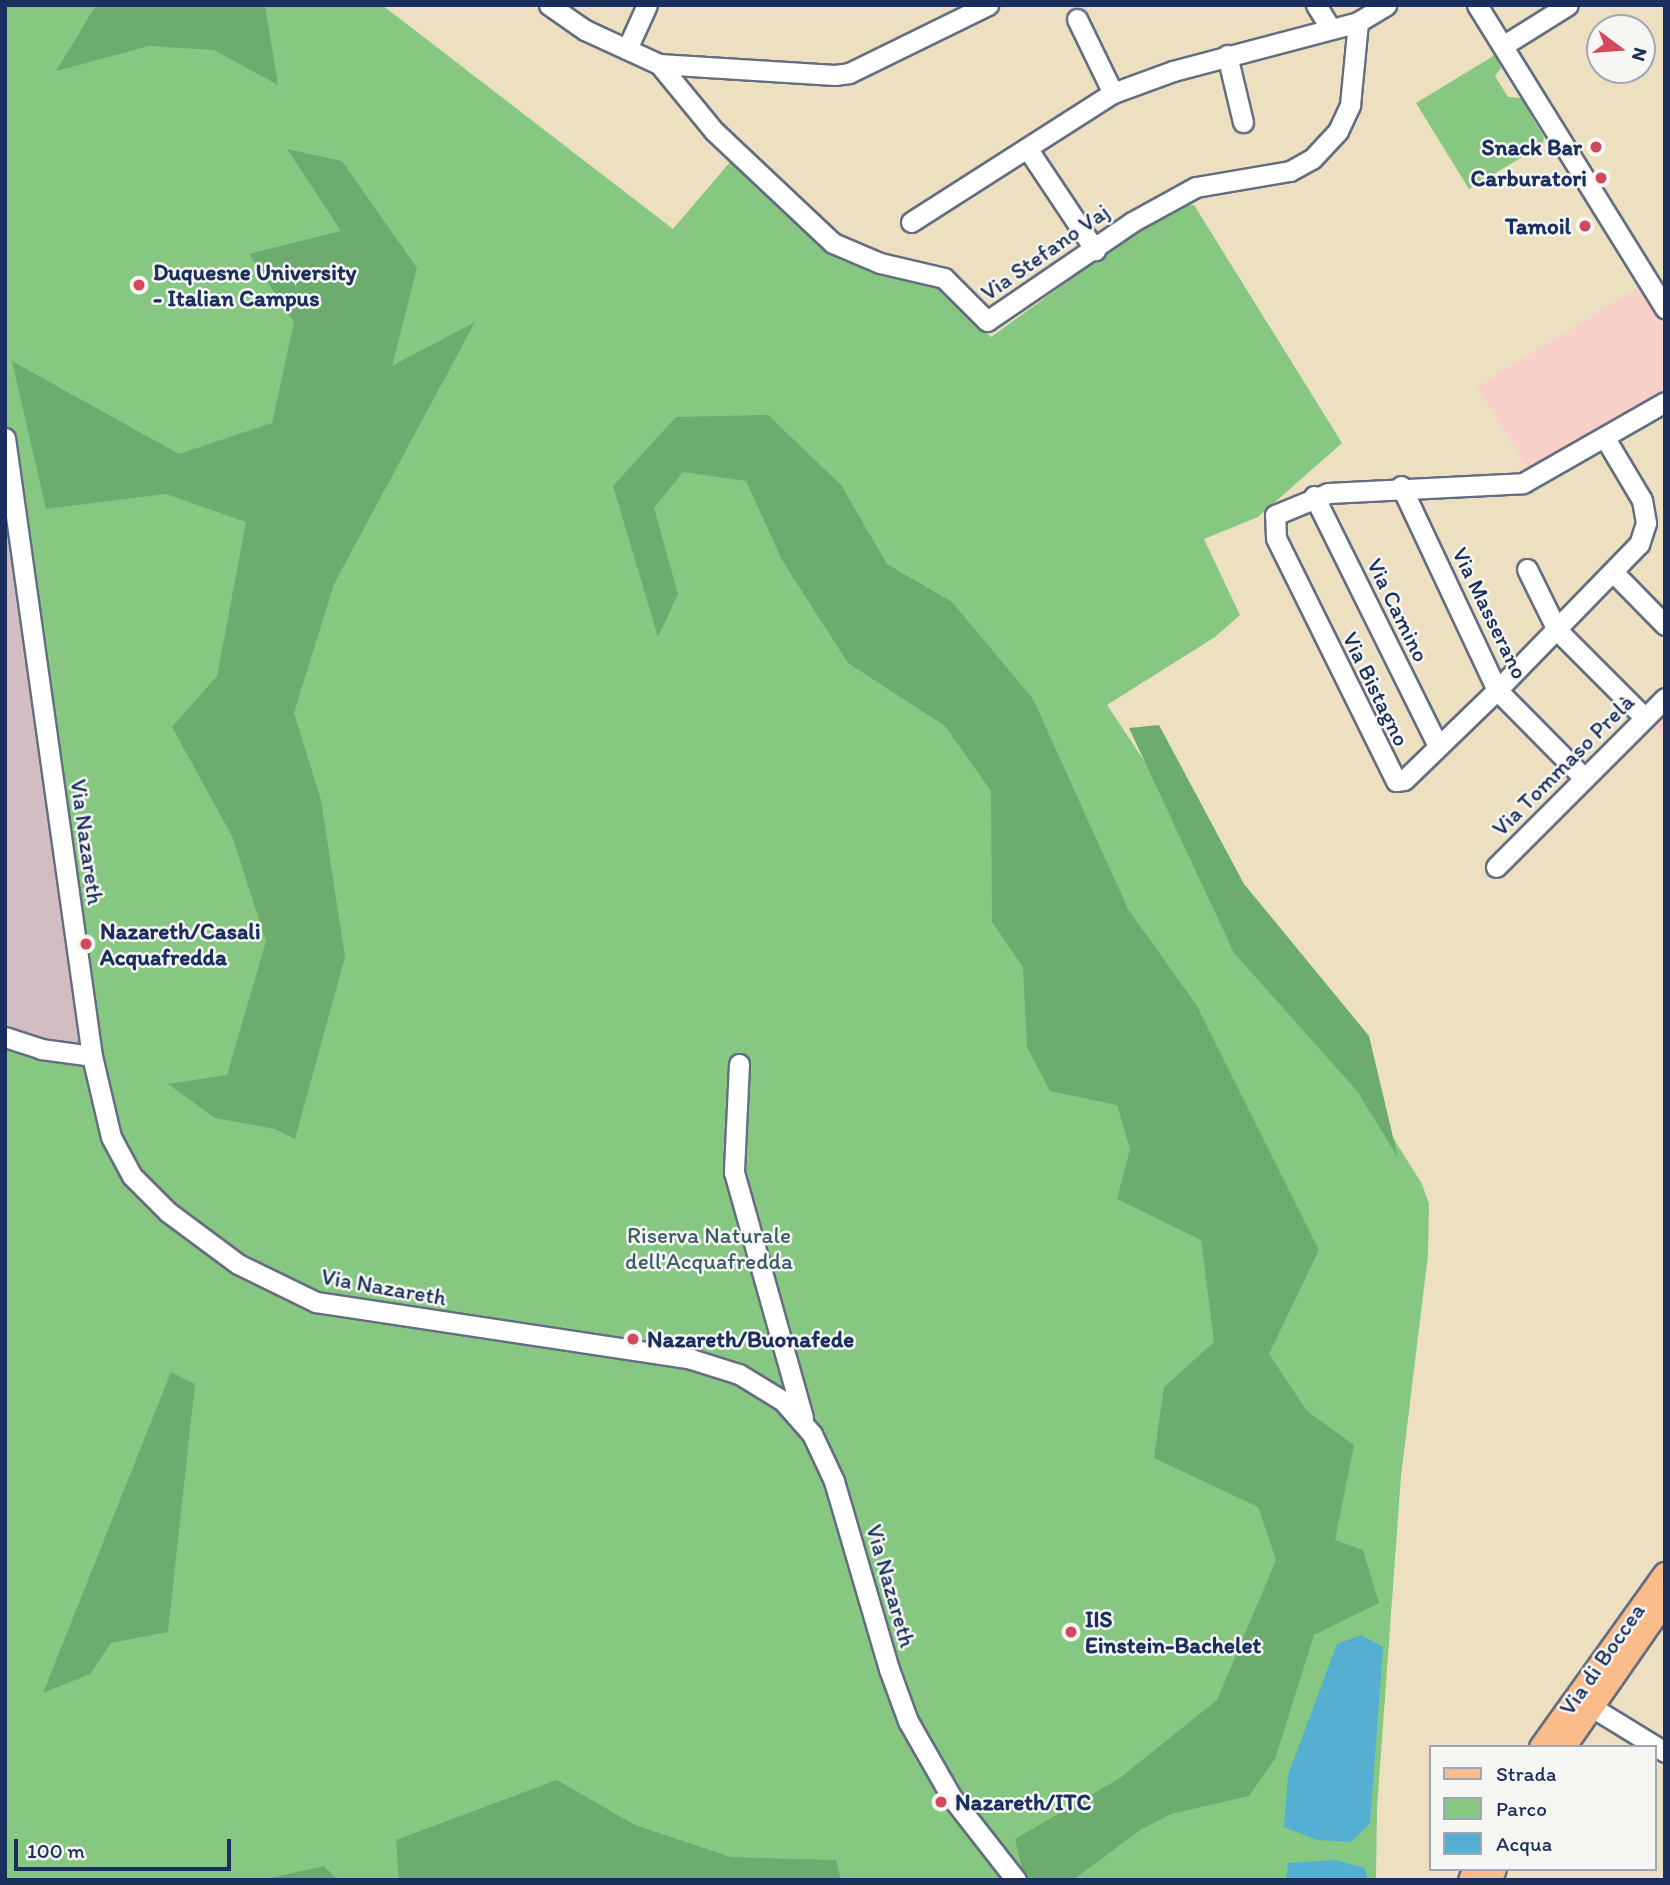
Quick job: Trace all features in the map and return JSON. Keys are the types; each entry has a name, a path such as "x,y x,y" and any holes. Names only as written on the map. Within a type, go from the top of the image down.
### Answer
{"main road":[{"name":"Via di Boccea","path":"1542,1745 1665,1574"},
{"name":"Via di Boccea","path":"1564,1745 1665,1600"}],"street":[{"path":"627,49 647,5"},
{"path":"552,6 659,64 844,75 988,5"},
{"path":"1316,5 1331,29"},
{"path":"911,222 1113,93 1227,55 1358,22 1386,5"},
{"path":"1477,5 1665,308"},
{"path":"1504,45 1568,5"},
{"path":"1077,19 1113,93"},
{"name":"Via Stefano Vaj","path":"659,64 714,131 828,239 865,258 944,278 984,321 1095,250 1132,222 1196,187 1290,171 1317,155 1338,131 1350,105 1358,22"},
{"path":"1227,55 1244,122"},
{"path":"1027,148 1095,250"},
{"name":"Via Bistagno","path":"1605,438 1639,493 1646,518 1639,544 1614,573 1402,781 1393,778 1273,531 1275,515 1314,496 1401,486 1523,483 1665,402"},
{"name":"Via Nazareth","path":"5,438 92,1056 111,1137 132,1176 192,1231 268,1282 348,1309 705,1362 775,1394 805,1423 834,1481 885,1659 908,1721 952,1798 1016,1880"},
{"name":"Via Masserano","path":"1401,486 1497,690 1583,777"},
{"name":"Via Camino","path":"1314,496 1438,746"},
{"path":"1527,569 1557,630 1645,718"},
{"path":"1614,573 1665,625"},
{"name":"Via Tommaso Prelà","path":"1496,867 1583,777 1665,698"},
{"path":"5,1037 41,1049 92,1056"},
{"path":"739,1064 734,1172 805,1423"},
{"path":"1590,1706 1654,1745"}],"shaded area":[{"path":"1638,288 1665,330 1665,390 1532,475 1477,387"},
{"path":"5,438 92,1056 5,1037"},
{"path":"1665,712 1665,740 1651,726"}],"green space":[{"name":"Riserva Naturale dell'Acquafredda","path":"5,5 382,5 673,229 731,161 844,261 942,284 991,337 1172,206 1194,205 1342,443 1258,517 1204,539 1240,615 1215,637 1107,705 1362,1088 1422,1184 1429,1204 1428,1255 1401,1476 1377,1808 1376,1880 5,1880 5,1047 101,1069 5,416"},
{"path":"96,5 265,5 278,85 214,50 149,46 56,71"},
{"path":"1495,55 1501,68 1495,76 1508,97 1521,98 1544,138 1542,145 1469,189 1416,103"},
{"path":"287,149 342,161 417,268 392,366 475,322 334,584 294,713 321,800 345,957 295,1139 275,1129 215,1118 168,1084 227,1075 266,941 232,836 172,727 217,676 246,522 166,494 46,509 12,361 179,454 272,423 294,322 249,254 341,231"},
{"path":"768,415 841,485 887,564 952,602 1033,699 1128,909 1197,1006 1319,1250 1269,1354 1307,1411 1354,1445 1335,1540 1363,1550 1379,1603 1314,1635 1275,1759 1249,1796 1171,1814 1140,1830 1073,1880 1024,1878 1015,1839 1120,1778 1217,1700 1276,1560 1258,1507 1154,1458 1164,1387 1214,1342 1201,1240 1117,1199 1130,1149 1117,1105 1050,1091 1027,1047 1023,967 992,922 991,791 945,726 848,663 782,560 746,481 683,472 654,508 678,594 658,637 613,486 676,417"},
{"path":"1159,725 1244,884 1369,1036 1398,1158 1358,1092 1234,953 1129,728"},
{"path":"171,1372 195,1384 168,1632 111,1643 90,1674 43,1693"},
{"path":"557,1780 635,1825 731,1857 836,1860 841,1880 399,1880 396,1840"},
{"path":"324,1866 338,1880 261,1880"}],"water":[{"path":"1361,1635 1383,1647 1370,1823 1351,1842 1317,1840 1284,1827 1288,1775 1337,1644"},
{"path":"1336,1860 1365,1868 1368,1880 1286,1880 1288,1863"}],"place":[{"name":"Snack Bar","path":"1596,147"},
{"name":"Carburatori","path":"1601,178"},
{"name":"Tamoil","path":"1585,226"},
{"name":"Duquesne University - Italian Campus","path":"139,285"},
{"name":"Nazareth/Casali Acquafredda","path":"86,944"},
{"name":"Nazareth/Buonafede","path":"633,1339"},
{"name":"IIS Einstein-Bachelet","path":"1071,1632"},
{"name":"Nazareth/ITC","path":"941,1802"}]}
